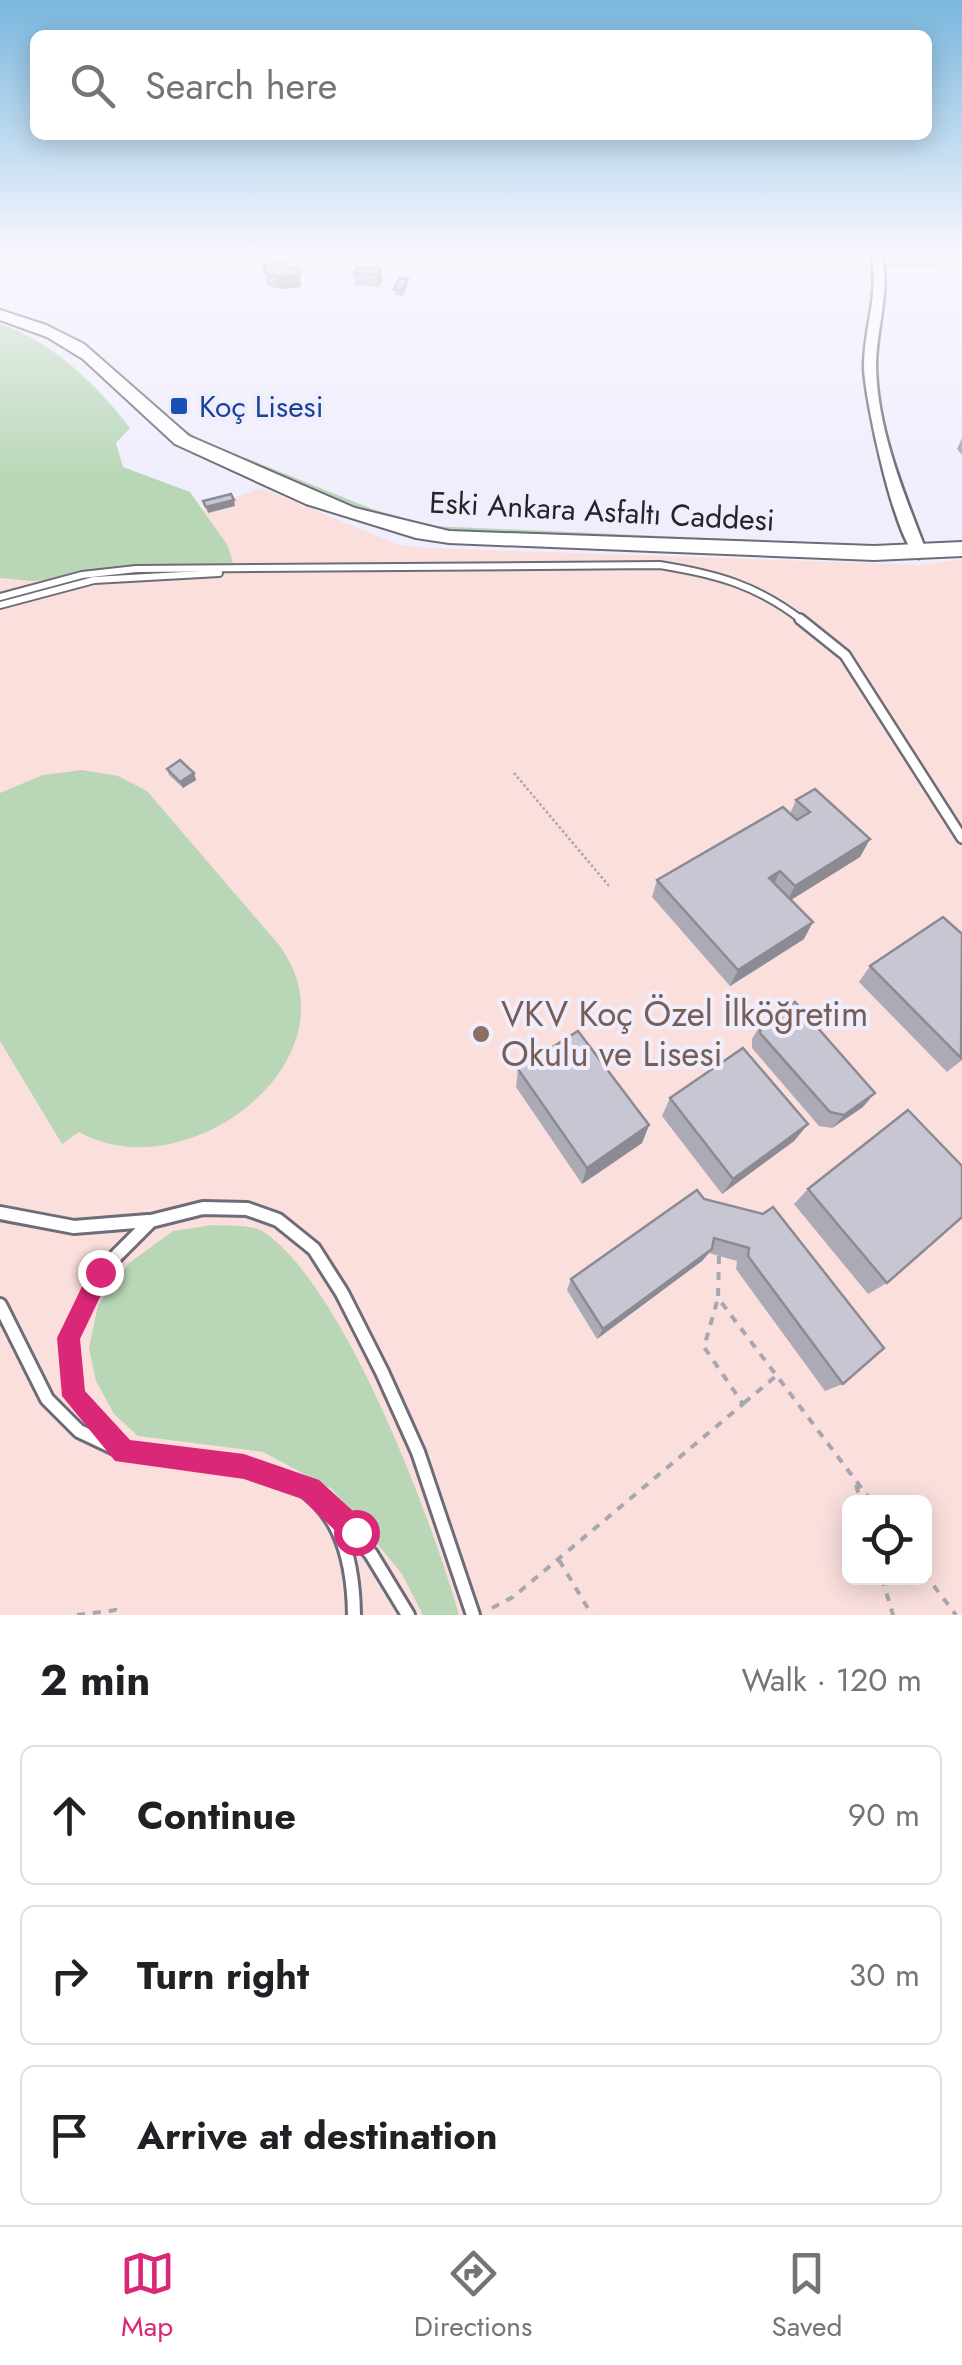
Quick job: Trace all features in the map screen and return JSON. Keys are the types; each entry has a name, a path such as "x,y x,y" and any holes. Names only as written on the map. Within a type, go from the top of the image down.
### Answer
{"main road":[{"name":"Eski Ankara Asfaltı Caddesi","path":"33,325 86,353 156,422 182,440 392,528 450,538 916,546 962,534"},
{"name":"Eski Ankara Asfaltı Caddesi","path":"61,325 94,341 181,420 212,438 414,518 487,526 962,549"}],"street":[{"path":"876,325 870,364 877,421 916,546"}],"lane":[{"path":"0,601 94,580 249,573 260,567 660,565 719,574 784,606 844,656 962,838"},
{"path":"0,1213 44,1226 86,1230 151,1221 203,1208 247,1209 278,1220 314,1248 342,1292 418,1452 474,1615"},
{"path":"124,1452 74,1396 68,1338 100,1272 151,1221"},
{"path":"0,1304 47,1399 79,1431 124,1452 244,1466 310,1490 356,1532 392,1582 408,1615"},
{"path":"310,1490 333,1524 347,1556 354,1615"}],"path":[{"path":"514,773 609,886"},
{"path":"719,1256 718,1298 704,1348 743,1404"},
{"path":"718,1298 866,1495"},
{"path":"492,1608 558,1559 776,1376"},
{"path":"854,1480 859,1495"},
{"path":"558,1559 592,1615"},
{"path":"932,1582 959,1615"},
{"path":"884,1585 893,1615"},
{"path":"499,1604 502,1615"},
{"path":"77,1615 116,1610 121,1615"}],"shaded area":[{"name":"VKV Koç Özel İlköğretim Okulu ve Lisesi","path":"0,336 113,474 199,511 261,488 399,545 426,548 922,565 962,559 962,1615 0,1615"}],"green space":[{"path":"0,325 4,325 55,353 104,397 130,428 116,443 123,467 190,492 228,546 233,563 32,581 0,578"},
{"path":"176,424 199,439 372,509 432,526 891,546 451,533 378,518 212,449"},
{"path":"82,770 118,776 147,791 279,945 299,988 299,1030 281,1069 251,1103 212,1129 168,1144 122,1146 79,1132 62,1144 0,1041 0,793 43,775"},
{"path":"212,1225 264,1232 295,1260 325,1302 382,1408 429,1523 459,1615 423,1615 402,1574 332,1489 263,1452 138,1436 114,1414 96,1381 89,1348 98,1305 129,1263 173,1231"}],"building":[{"path":"231,494 234,500 206,507 203,501"},
{"path":"180,760 194,773 180,782 167,769"},
{"path":"815,789 870,839 795,886 780,871 769,878 813,922 738,970 657,880 783,807 797,820 810,812 796,800"},
{"path":"943,917 962,934 961,1058 870,966"},
{"path":"795,1002 875,1093 844,1115 830,1112 760,1033 761,1024"},
{"path":"578,1031 649,1125 587,1168 518,1069"},
{"path":"743,1048 808,1124 733,1179 670,1098"},
{"path":"908,1110 962,1166 962,1217 887,1283 808,1189"},
{"path":"697,1190 704,1199 763,1214 773,1207 884,1348 843,1384 748,1256 749,1248 714,1238 712,1249 603,1329 571,1279"}],"place":[{"name":"Koç Lisesi","path":"179,406"},
{"name":"VKV Koç Özel İlköğretim Okulu ve Lisesi","path":"481,1034"}],"route":[{"path":"100,1272 68,1338 74,1396 124,1452 244,1466 310,1490 356,1532"}]}
